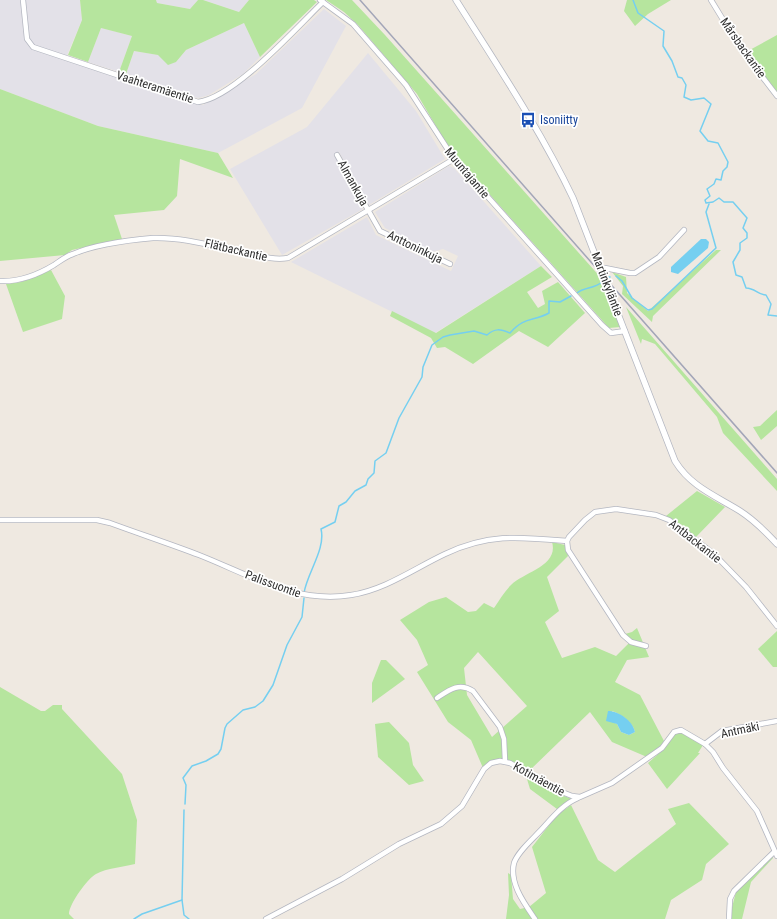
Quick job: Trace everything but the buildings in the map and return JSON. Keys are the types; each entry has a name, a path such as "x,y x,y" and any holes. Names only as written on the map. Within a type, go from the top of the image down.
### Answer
{"street":[{"name":"Vaahteramäentie","path":"23,0 28,43 33,47 190,100 203,101 245,77 322,1"},
{"name":"Martinkyläntie","path":"456,0 555,160 573,198 602,270 671,453 682,472 699,487 752,520 777,544"},
{"name":"Mårsbackantie","path":"711,0 741,49 777,96"},
{"name":"Muuntajantie","path":"322,1 353,24 406,85 454,159 602,325 611,333 625,331"},
{"name":"Almankuja","path":"337,155 368,210"},
{"name":"Flätbackantie","path":"0,281 20,280 47,269 70,255 81,251 126,241 154,238 188,240 237,252 282,259 293,256 454,159"},
{"name":"Anttoninkuja","path":"368,210 380,231 450,264"},
{"path":"602,270 605,268 635,273 659,258 684,230"},
{"name":"Antbackantie","path":"567,541 576,529 594,512 616,509 656,515 670,520 714,554 746,587 777,626"},
{"name":"Palissuontie","path":"0,520 97,520 110,523 198,555 287,592 319,598 352,595 375,589 446,553 495,538 532,537 567,541"},
{"path":"567,541 568,550 616,626 631,642 646,646"},
{"path":"437,698 459,686 466,687 473,691 500,727 504,739 505,761"},
{"name":"Antmäki","path":"705,744 722,731 777,721"},
{"name":"Kotimäentie","path":"266,919 342,879 399,844 441,824 462,806 484,769 491,763 505,761 557,790 572,796 580,797 612,783 648,759 662,748 671,734 677,730 681,730 705,744 757,811 776,854"},
{"path":"535,919 520,896 515,884 514,863 525,848 556,814 568,803 580,797"},
{"path":"729,919 730,899 734,890 776,854"}],"shaded area":[{"path":"0,0 80,0 82,20 65,60 203,105 256,74 324,9 346,26 302,108 218,153 98,126 0,89"},
{"path":"156,0 198,0 190,9 157,3"},
{"path":"203,0 249,0 239,12"},
{"path":"244,23 260,57 243,74 209,95 199,98 192,97 126,74 134,51 159,55 176,62 186,50"},
{"path":"101,28 132,36 119,72 88,62"},
{"path":"368,53 416,111 445,159 369,205 339,152 334,155 363,209 282,255 230,169 307,127"},
{"path":"449,166 454,168 541,266 435,333 291,262 367,217 376,235 451,271 458,256 443,249 432,252 385,228 375,212"}],"green space":[{"path":"80,0 156,0 157,3 190,9 198,0 203,0 239,12 249,0 314,0 317,2 260,57 244,23 186,50 176,62 168,65 158,55 134,51 126,74 119,72 132,36 101,28 88,62 68,55 82,20"},
{"path":"326,0 352,0 385,35 602,279 620,327 609,328 450,150 417,94 358,25 344,12"},
{"path":"627,0 671,0 648,14 635,26 624,11"},
{"path":"777,35 777,93 746,52"},
{"path":"0,89 98,126 218,153 233,178 180,159 177,196 164,210 114,215 122,239 72,250 65,255 0,261"},
{"path":"716,250 721,250 653,316 652,322 622,294 623,286 612,272 626,277 627,293 648,311"},
{"path":"541,266 552,277 527,292 538,308 545,304 542,291 558,282 585,313 548,347 519,331 473,364 445,347 437,348 431,338 390,316 392,311 436,333"},
{"path":"51,270 65,296 62,319 23,332 6,284 21,282"},
{"path":"626,307 777,479 777,491 723,433 717,417 655,344 642,339 641,344"},
{"path":"777,410 777,426 761,440 753,427 760,426"},
{"path":"697,491 725,507 696,537 682,525 666,516"},
{"path":"552,542 565,545 568,556 547,577 559,611 545,622 562,658 595,647 616,656 629,643 625,634 632,632 637,628 649,657 627,660 615,682 640,695 664,741 660,747 647,757 612,742 590,712 528,772 516,764 500,759 494,760 483,768 471,740 448,722 417,672 428,665 417,640 400,620 429,602 446,597 468,612 476,611 484,603 494,608 511,585 546,563 553,550","holes":["478,652 527,706 492,737 467,695 464,668","612,711 626,719 632,725 635,732 629,735 621,732 615,723"]},
{"path":"777,631 777,667 773,667 758,649"},
{"path":"381,660 386,660 405,679 372,703 372,683"},
{"path":"0,687 41,711 45,711 53,705 62,705 62,709 122,774 137,820 135,864 105,870 93,876 72,904 69,914 74,919 0,919"},
{"path":"389,722 409,743 413,765 424,781 409,785 378,757 375,724"},
{"path":"682,732 703,745 698,753 700,753 667,789 648,763 664,749 673,735"},
{"path":"530,778 559,794 572,799 557,809 530,789 527,779"},
{"path":"689,803 729,844 706,864 702,880 671,900 665,919 506,919 509,895 508,873 511,875 513,899 520,909 529,907 546,893 532,847 557,815 571,805 598,860 615,872 676,824 668,809"},
{"path":"773,856 773,858 751,882 742,919 729,919 736,892"}],"water":[{"path":"701,239 706,239 709,242 708,248 678,274 671,272 671,267"},
{"path":"608,711 612,711 625,717 634,728 635,732 629,735 621,732 617,724 606,721"}],"waterway":[{"path":"633,0 638,13 664,31 663,46 672,61 678,77 682,78 686,85 684,97 691,100 704,98 711,104 700,131 708,141 718,143 728,162 727,167 723,171 721,180 716,179 714,184 707,189 710,196 705,200 706,203 713,202 719,198 724,202 733,202 747,218 743,228 747,233 747,238 740,243 740,250 733,262 736,275 742,277 746,288 766,295 771,304 768,315 777,316"},
{"path":"616,276 622,281 632,298 648,310 652,309 716,248 706,212 709,204"},
{"path":"577,293 596,286 602,282"},
{"path":"304,593 319,553 322,537 321,529 335,522 339,506 346,502 355,491 366,485 368,479 374,473 375,461 386,453 399,418 422,377 423,367 432,345 443,337 474,331 487,335 498,330 510,333 520,324 549,313 549,301 560,302 571,296"},
{"path":"185,804 186,785 183,778 192,766 206,761 218,754 221,749 227,724 243,710 255,707 263,701 273,685 287,645 302,617 304,598"},
{"path":"184,810 182,900 184,915 189,919"},
{"path":"134,919 142,914 182,900"}],"railway":[{"path":"360,0 777,473"}],"place":[{"name":"Isoniitty","path":"528,120"}]}
